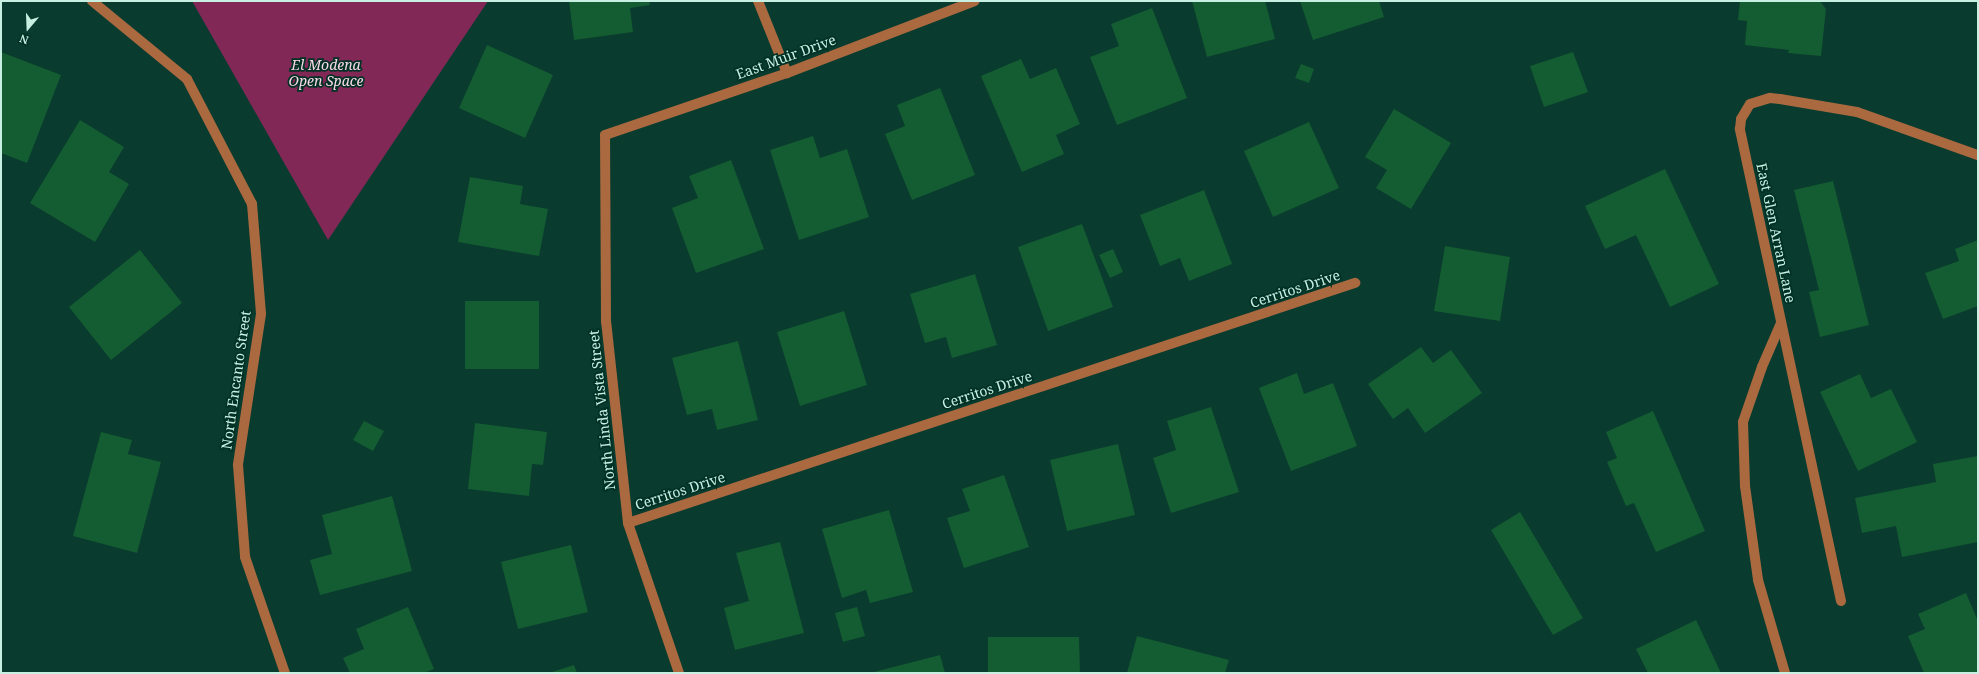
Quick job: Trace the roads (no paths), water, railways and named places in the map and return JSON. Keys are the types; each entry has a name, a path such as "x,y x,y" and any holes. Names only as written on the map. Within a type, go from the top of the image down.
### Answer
{"street":[{"name":"North Encanto Street","path":"92,1 187,79 252,204 260,314 238,465 245,557 285,673"},
{"path":"758,1 786,73"},
{"name":"East Muir Drive","path":"605,135 786,73 975,1"},
{"name":"East Glen Arran Lane","path":"1840,601 1740,129 1741,119 1750,104 1770,98 1780,99 1857,112 1978,155"},
{"name":"North Linda Vista Street","path":"605,135 606,322 628,523 679,673"},
{"name":"Cerritos Drive","path":"628,523 1355,284"},
{"path":"1781,323 1762,367 1743,422 1745,486 1758,580 1785,673"}],"park label":[{"name":"El Modena Open Space","path":"326,74"}]}
